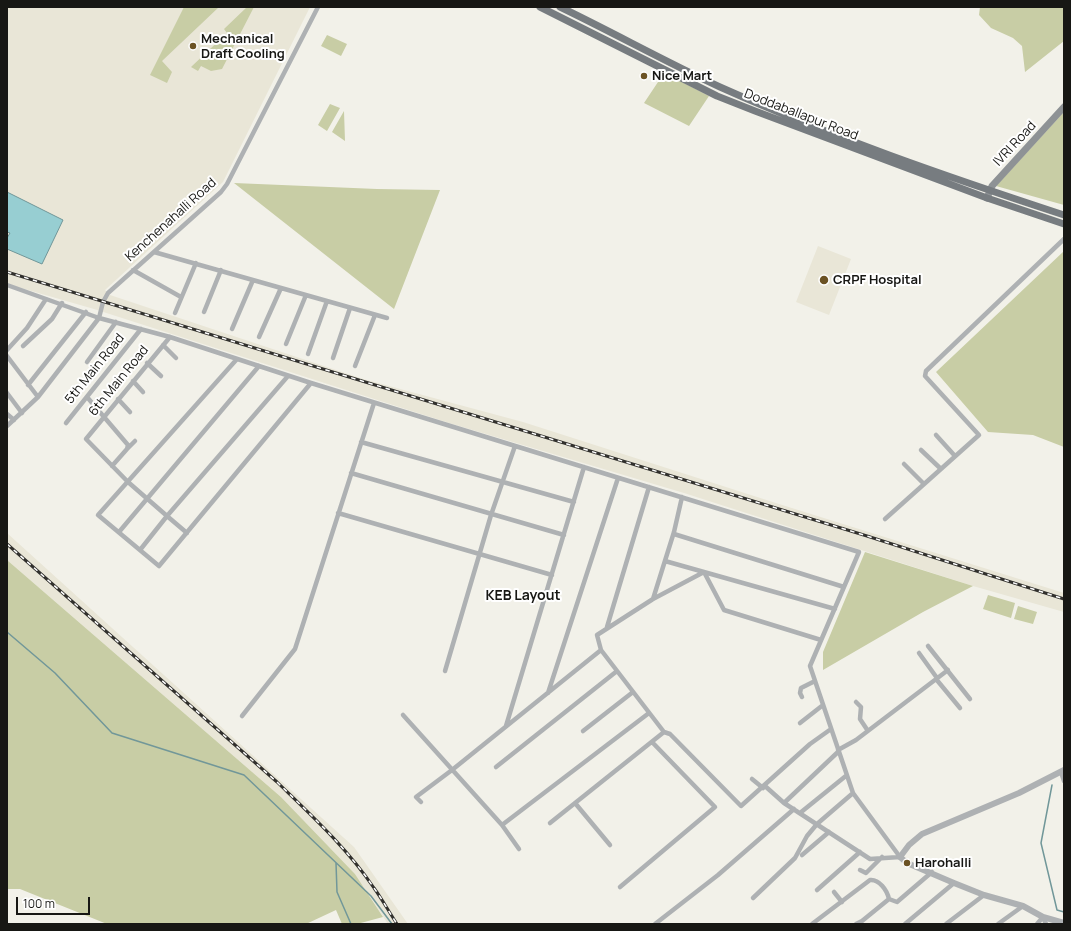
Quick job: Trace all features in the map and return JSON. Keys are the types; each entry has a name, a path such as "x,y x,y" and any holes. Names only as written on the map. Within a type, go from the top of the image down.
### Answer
{"main road":[{"name":"Doddaballapur Road","path":"540,7 718,96 987,198 1064,224"},
{"name":"Doddaballapur Road","path":"560,7 720,86 838,135 1064,215"},
{"name":"IVRI Road","path":"987,198 990,190 1064,107"}],"street":[{"name":"Kenchenahalli Road","path":"7,426 38,397 99,318 101,307 108,293 221,192 228,184 318,7"},
{"path":"885,519 979,435 924,373 1064,239"},
{"path":"154,252 387,318"},
{"path":"175,313 196,263"},
{"path":"133,270 181,297"},
{"path":"204,312 221,270"},
{"path":"232,330 253,280"},
{"path":"7,286 62,303 99,318 170,337 288,376 859,552 810,666 853,793 900,857 907,863 932,872 984,895 1023,906 1043,917 1064,923"},
{"path":"259,337 281,288"},
{"path":"286,344 306,295"},
{"path":"7,350 27,328 46,299"},
{"path":"308,354 327,301"},
{"path":"23,346 52,319 62,303"},
{"path":"333,358 350,308"},
{"path":"28,385 86,312"},
{"path":"356,366 374,315"},
{"path":"87,362 116,322"},
{"name":"5th Main Road","path":"66,423 141,329"},
{"name":"6th Main Road","path":"112,466 86,439 170,337"},
{"path":"163,345 176,358"},
{"path":"7,356 38,397"},
{"path":"237,359 98,515 159,566 311,383"},
{"path":"148,363 160,376"},
{"path":"119,532 259,366"},
{"path":"140,550 288,376"},
{"path":"133,381 143,392"},
{"path":"7,393 22,413"},
{"path":"87,397 128,444 127,449"},
{"path":"118,399 130,412"},
{"path":"242,716 295,649 374,402"},
{"path":"7,414 14,420"},
{"path":"936,435 955,456"},
{"path":"134,441 112,466 128,482 187,533"},
{"path":"361,442 574,502"},
{"path":"445,671 502,481 515,446"},
{"path":"922,450 941,469"},
{"path":"904,464 924,484"},
{"path":"506,726 584,467"},
{"path":"351,473 564,535"},
{"path":"548,693 618,478"},
{"path":"607,627 649,487"},
{"path":"653,599 674,534 682,497"},
{"path":"338,514 552,576"},
{"path":"674,534 844,587"},
{"path":"665,561 834,609"},
{"path":"704,572 653,599 607,627 597,635 601,650 664,732 670,734 741,806 764,787 810,744 831,729"},
{"path":"704,572 724,610 821,640"},
{"path":"928,646 970,699"},
{"path":"421,802 416,797 452,770 601,650"},
{"path":"919,653 936,679 960,708"},
{"path":"496,767 617,671"},
{"path":"784,803 838,750 868,731 947,671"},
{"path":"802,696 800,693 801,688 815,681"},
{"path":"583,731 633,692"},
{"path":"856,702 861,707 860,719 868,731"},
{"path":"800,723 823,705"},
{"path":"502,825 649,713"},
{"path":"403,715 502,825 519,849"},
{"path":"550,823 664,732"},
{"path":"620,888 715,807 652,742"},
{"path":"752,779 784,803 870,859 900,857 909,845 922,834 1020,793 1062,771 1064,781"},
{"path":"800,813 847,775"},
{"path":"753,898 795,858 807,836 816,824 853,793"},
{"path":"575,803 610,845"},
{"path":"655,924 718,875 794,809"},
{"path":"802,855 829,832"},
{"path":"817,890 860,852"},
{"path":"860,870 866,873 882,858"},
{"path":"812,924 873,880 886,891 889,898 897,902 932,872"},
{"path":"905,924 954,883"},
{"path":"834,892 842,902"},
{"path":"946,924 984,895"},
{"path":"856,924 862,921 889,898"},
{"path":"998,924 1023,906"},
{"path":"1037,924 1043,917"},
{"path":"1043,917 1046,924"}],"shaded area":[{"path":"7,7 310,7 223,182 105,290 110,295 363,379 523,422 1064,593 1064,612 973,586 684,493 449,423 94,309 7,284"},
{"name":"CRPF Hospital","path":"818,246 851,259 829,315 796,302"},
{"path":"7,533 354,847 408,924 388,924 355,874 281,797 7,560"}],"green space":[{"path":"184,7 219,7 162,61 172,72 167,83 150,75"},
{"path":"247,7 254,7 222,69 211,71 201,66 198,71 191,67 227,33 224,29"},
{"path":"980,7 1064,7 1064,41 1025,72 1022,46 1013,38 991,28 979,15"},
{"path":"327,35 347,44 341,56 321,46"},
{"path":"664,73 709,96 689,126 644,103"},
{"path":"330,104 340,108 327,131 318,125"},
{"path":"344,111 345,141 332,132"},
{"path":"1064,112 1064,205 996,186"},
{"path":"234,183 377,189 440,190 394,309"},
{"path":"1064,251 1064,447 1033,435 988,432 936,372"},
{"path":"865,552 973,586 923,612 823,670 823,652"},
{"path":"7,560 281,797 355,874 383,917 357,924 342,924 336,910 306,924 107,924 20,889 7,889"},
{"path":"988,595 1015,603 1011,618 983,609"},
{"path":"1018,606 1037,612 1033,624 1014,619"}],"water":[{"path":"7,192 63,220 42,264 7,249 7,238 10,233 7,232"}],"waterway":[{"path":"7,632 55,673 112,733 244,775 371,896 392,924"},
{"path":"1052,785 1041,843 1057,910 1064,912"},
{"path":"336,863 337,892 351,924"}],"railway":[{"path":"7,272 867,536 1064,599"},
{"path":"7,544 277,782 303,807 352,859 377,892 397,924"}],"place":[{"name":"Mechanical Draft Cooling","path":"193,46"},
{"name":"Nice Mart","path":"644,76"},
{"name":"CRPF Hospital","path":"824,280"},
{"name":"Harohalli","path":"907,863"}],"district":[{"name":"KEB Layout","path":"523,596"}]}
